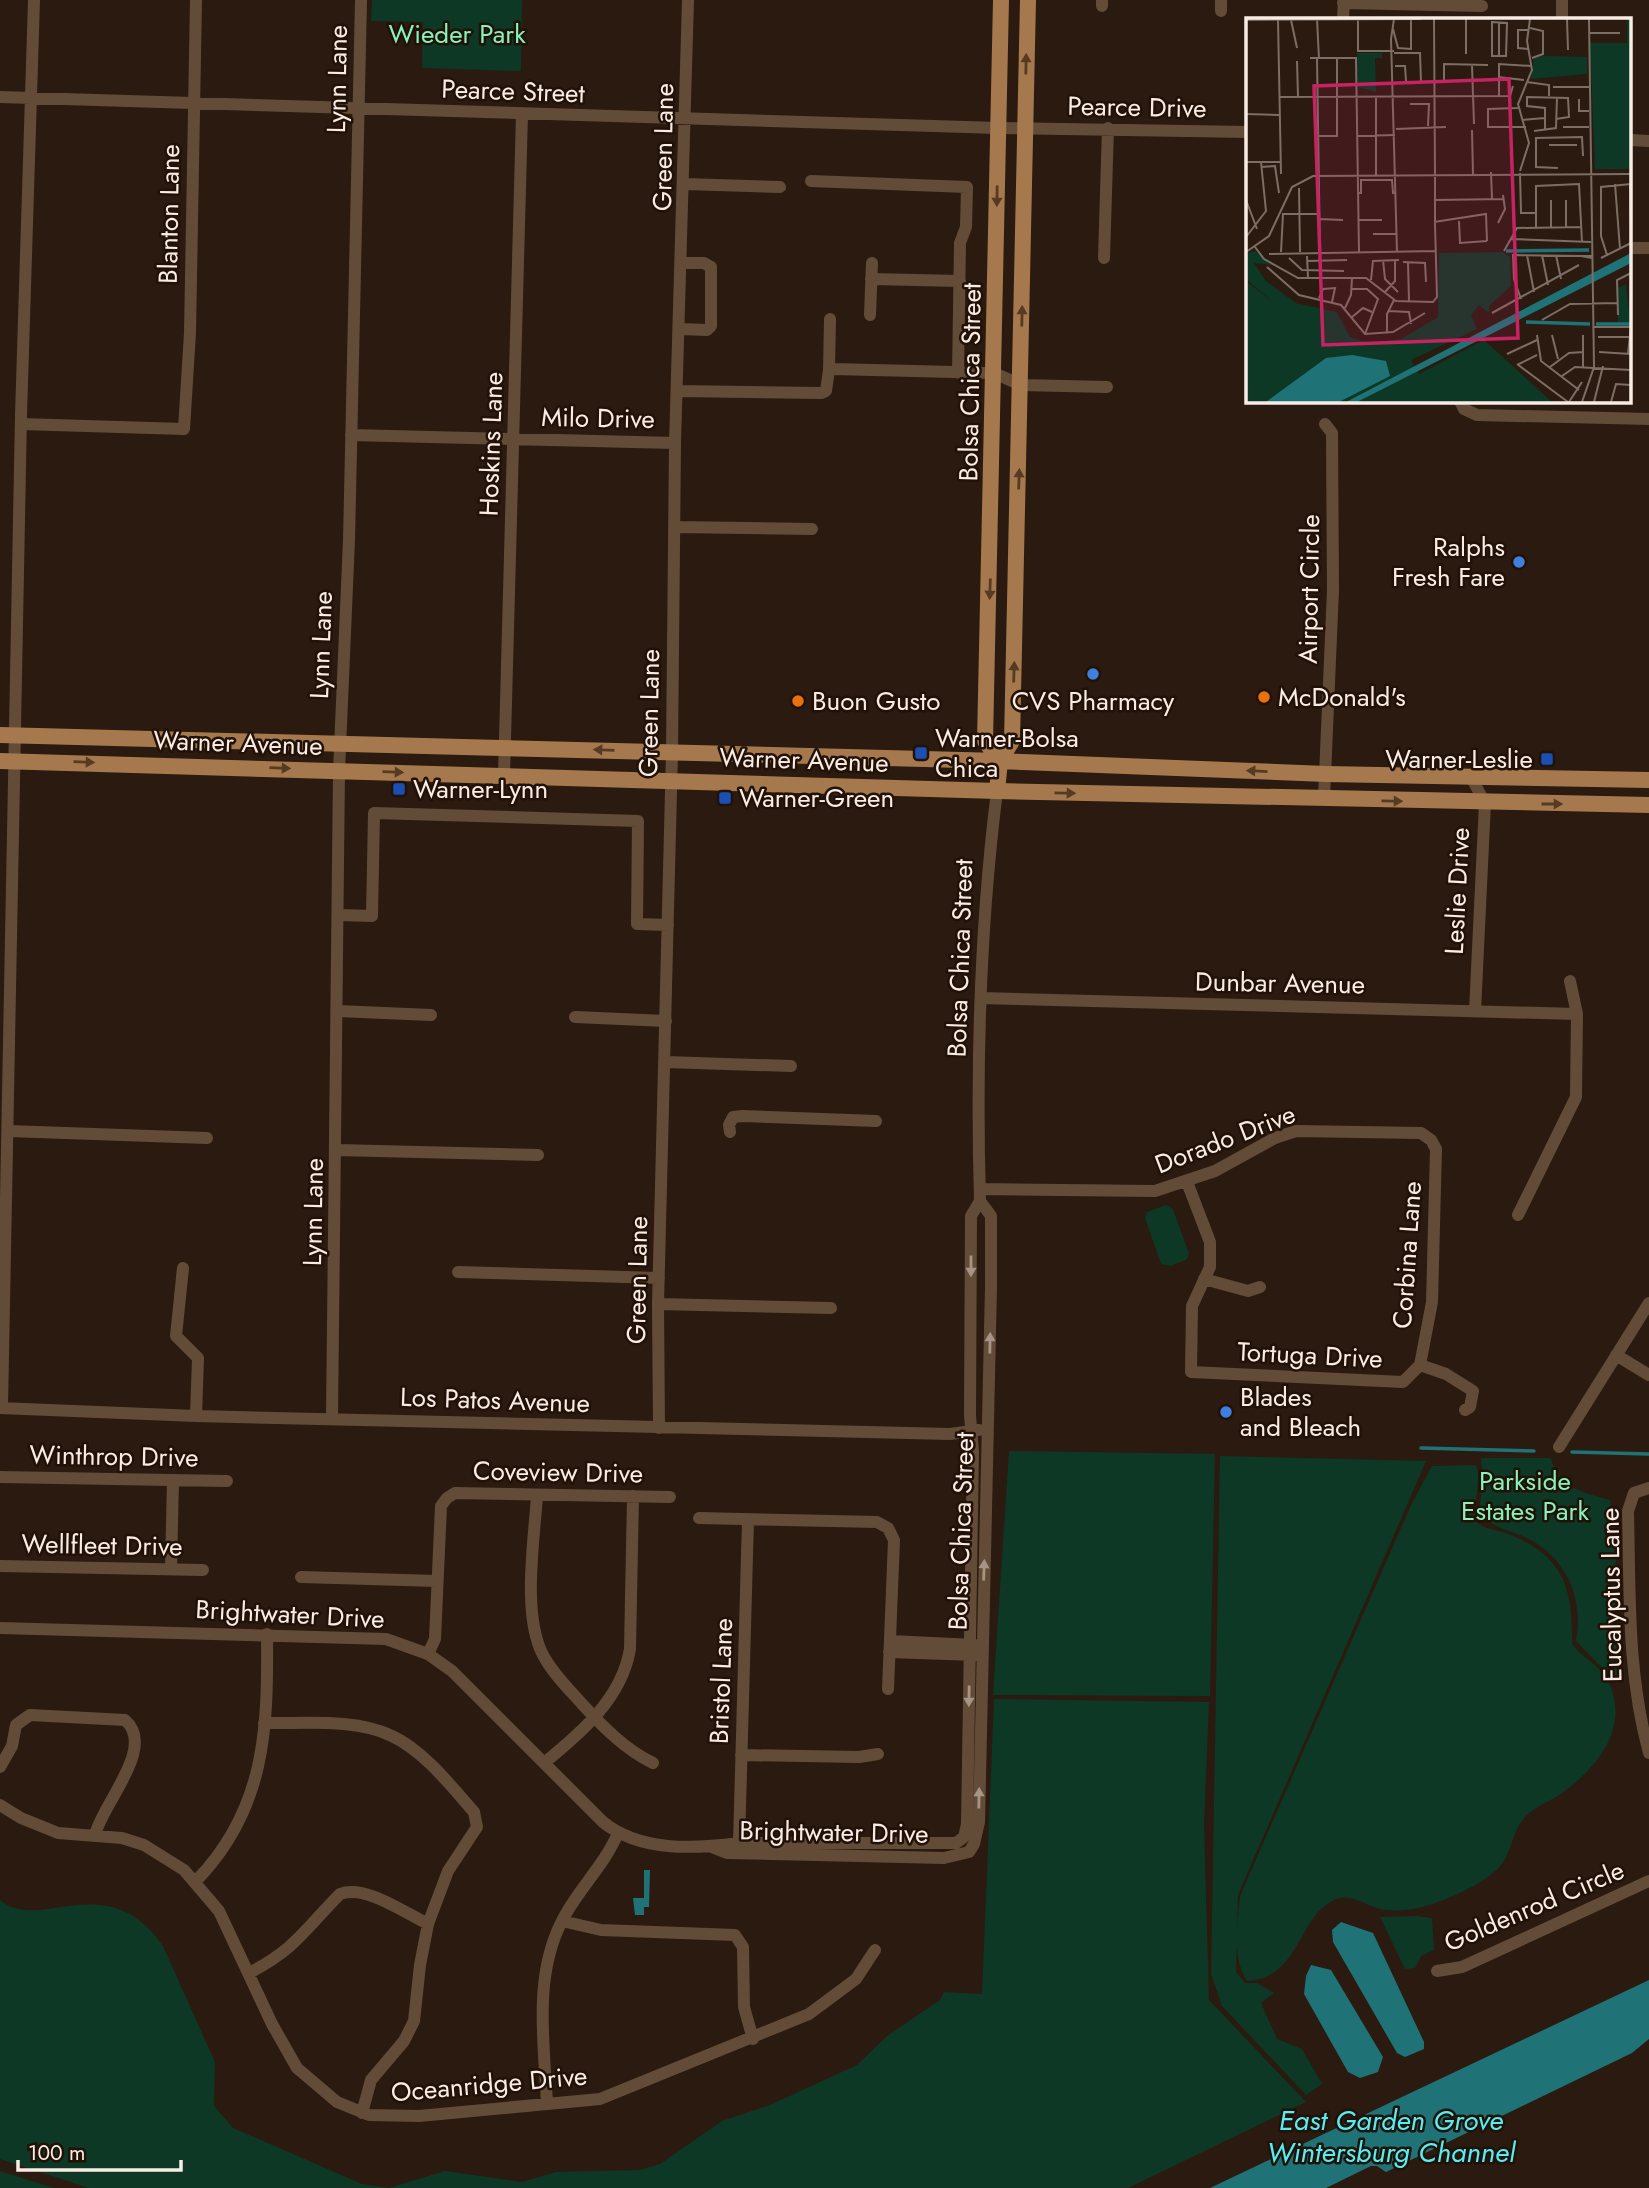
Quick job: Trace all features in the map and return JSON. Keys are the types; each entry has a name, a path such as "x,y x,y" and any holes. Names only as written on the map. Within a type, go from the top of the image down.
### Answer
{"main road":[{"name":"Bolsa Chica Street","path":"1000,761 985,741 1001,0"},
{"name":"Bolsa Chica Street","path":"997,791 1000,761 1012,741 1028,0"},
{"path":"991,528 1018,528"},
{"name":"Warner Avenue","path":"8,735 1000,761 1326,774 1649,780"},
{"name":"Warner Avenue","path":"8,760 997,791 1649,805"}],"street":[{"path":"1,1408 9,1131 4,1082 8,735 34,0"},
{"name":"Blanton Lane","path":"21,424 184,429 190,333 196,0"},
{"name":"Lynn Lane","path":"332,1418 340,915 339,771 351,435 361,0"},
{"name":"Green Lane","path":"659,1428 658,1304 688,0"},
{"path":"1562,0 1562,18"},
{"path":"1343,1 1482,6"},
{"name":"Pearce Street","path":"0,97 194,105 1025,128"},
{"name":"Hoskins Lane","path":"504,776 522,114"},
{"name":"Pearce Drive","path":"1025,128 1246,132"},
{"path":"1104,258 1108,128"},
{"path":"811,181 966,185 966,227 960,243 958,373"},
{"path":"685,184 780,187"},
{"path":"681,329 708,330 711,326 711,267 707,264 682,263"},
{"path":"870,315 872,263"},
{"path":"871,279 960,281"},
{"path":"679,391 822,393 828,387 830,319"},
{"path":"829,370 994,373 1021,385 1107,387"},
{"path":"1555,402 1555,416"},
{"path":"1462,405 1476,415 1649,419"},
{"name":"Airport Circle","path":"1324,799 1334,511 1332,433 1325,424"},
{"name":"Milo Drive","path":"351,435 676,443"},
{"path":"675,527 812,529"},
{"name":"Leslie Drive","path":"1471,777 1485,803 1475,1011"},
{"name":"Bolsa Chica Street","path":"958,1856 969,1852 974,1844 979,1822 971,1432 971,1216 980,1195 981,998 988,857 997,791"},
{"path":"340,915 372,916 374,813 541,818 638,821 637,924 668,925"},
{"path":"1518,1215 1576,1097 1577,1014 1570,981"},
{"name":"Dunbar Avenue","path":"981,998 1577,1014"},
{"path":"338,1011 431,1015"},
{"path":"575,1017 666,1021"},
{"path":"665,1062 791,1066"},
{"path":"730,1132 729,1125 733,1117 743,1116 876,1121"},
{"path":"9,1131 207,1138"},
{"name":"Dorado Drive","path":"980,1195 1141,1191 1187,1182 1275,1138 1296,1131 1414,1132 1427,1136 1436,1149"},
{"name":"Corbina Lane","path":"1436,1149 1432,1301 1420,1365 1447,1374 1473,1391 1470,1407 1465,1410"},
{"path":"337,1150 538,1155"},
{"path":"1187,1182 1210,1242 1210,1266 1205,1279 1248,1291 1260,1287"},
{"name":"Bolsa Chica Street","path":"944,1844 956,1843 964,1837 967,1829 989,1428 991,1216 980,1195"},
{"path":"183,1268 176,1336 198,1358 196,1416"},
{"path":"458,1272 659,1278"},
{"name":"Tortuga Drive","path":"1205,1279 1192,1306 1191,1372 1403,1382 1420,1365"},
{"path":"1559,1447 1649,1303"},
{"path":"658,1304 831,1308"},
{"path":"1616,1355 1649,1375"},
{"name":"Los Patos Avenue","path":"1,1408 659,1428 971,1432 989,1428"},
{"name":"Winthrop Drive","path":"0,1477 227,1481"},
{"path":"171,1569 173,1480"},
{"name":"Eucalyptus Lane","path":"1649,1488 1634,1493 1628,1511 1630,1650 1634,1689 1649,1753"},
{"name":"Coveview Drive","path":"437,1581 441,1506 455,1493 670,1497"},
{"path":"537,1496 532,1612 535,1634 555,1675 593,1716 635,1754 653,1763"},
{"path":"544,1763 616,1692 628,1662 633,1496"},
{"path":"699,1518 877,1522 888,1528 894,1540 888,1689"},
{"name":"Bristol Lane","path":"739,1843 748,1520"},
{"name":"Wellfleet Drive","path":"0,1566 202,1570"},
{"path":"301,1577 437,1581 435,1640 428,1654"},
{"name":"Brightwater Drive","path":"0,1628 375,1637 398,1642 428,1654 452,1671 618,1833 657,1845 711,1847 739,1843 944,1844"},
{"path":"196,1881 207,1870 248,1801 262,1757 267,1634"},
{"path":"890,1646 976,1650"},
{"path":"0,1767 12,1746 16,1725 22,1719 39,1714 118,1717 131,1724 135,1735 133,1760 100,1818 95,1835"},
{"path":"264,1723 351,1726 389,1734 418,1754 474,1812 477,1827 448,1871 428,1924 414,2021 404,2041 371,2080 362,2113"},
{"path":"741,1755 859,1757 878,1754"},
{"name":"Oceanridge Drive","path":"0,1805 21,1818 58,1833 95,1835 144,1845 167,1857 196,1881 219,1911 272,2024 297,2068 322,2092 362,2113 419,2116 600,2099 809,2014 856,1979 875,1950"},
{"path":"547,2103 543,1994 551,1951 562,1921 607,1857 618,1833"},
{"name":"Brightwater Drive","path":"711,1847 727,1853 958,1856"},
{"name":"Goldenrod Circle","path":"1437,1971 1462,1968 1649,1881"},
{"path":"249,1973 278,1958 296,1943 340,1894 348,1891 368,1895 428,1924"},
{"path":"562,1921 601,1930 735,1935 743,1947 744,2007 753,2039"}],"green space":[{"name":"Wieder Park","path":"372,0 522,0 521,71 422,68 423,22 371,21"},
{"path":"1166,1205 1173,1209 1189,1254 1186,1260 1170,1266 1161,1264 1145,1218 1147,1212"},
{"path":"1009,1451 1215,1454 1210,1696 993,1695"},
{"path":"1220,1456 1426,1461 1238,1895 1236,1972 1245,1983 1257,1983 1274,1993 1261,2003 1277,2039 1302,2049 1322,2084 1306,2095 1222,2006 1211,1974"},
{"name":"Parkside Estates Park","path":"1481,1458 1551,1458 1559,1477 1573,1488 1610,1500 1616,1536 1615,1627 1619,1678 1613,1679 1576,1641 1578,1625 1574,1594 1569,1580 1551,1555 1525,1537 1494,1525 1479,1512 1483,1480"},
{"path":"1476,1465 1476,1522 1529,1544 1554,1565 1562,1577 1570,1607 1572,1644 1604,1675 1614,1698 1613,1730 1607,1745 1598,1759 1575,1783 1526,1816 1516,1831 1505,1859 1479,1883 1441,1901 1412,1909 1380,1909 1353,1899 1339,1898 1320,1910 1288,1959 1277,1970 1247,1981 1237,1951 1240,1896 1411,1505 1432,1466"},
{"path":"994,1699 1209,1702 1204,1825 1209,2000 1306,2102 1128,2188 389,2188 445,2171 522,2182 556,2172 640,2170 660,2164 722,2121 770,2105 857,2065 887,2036 940,2000 944,1992 982,1994"},
{"path":"0,1900 16,1908 34,1910 97,1905 120,1909 142,1922 163,1946 215,2062 214,2106 233,2128 362,2184 388,2188 89,2188 0,2159"},
{"path":"1380,1917 1432,1918 1434,1950 1421,1956 1415,1968 1405,1969"},
{"path":"0,2171 54,2188 0,2188"}],"water":[{"path":"644,1870 650,1870 649,1907 644,1907 644,1915 635,1915 633,1898 644,1898"},
{"path":"1341,1922 1373,1933 1424,2042 1424,2049 1405,2057 1397,2053 1333,1942 1332,1930"},
{"path":"1311,1965 1331,1970 1383,2057 1378,2072 1360,2078 1348,2072 1304,1994 1306,1976"},
{"name":"East Garden Grove Wintersburg Channel","path":"1649,1980 1649,2039 1632,2053 1386,2172 1377,2166 1371,2166 1326,2188 1210,2188"}],"waterway":[{"path":"1421,1448 1534,1451"},
{"path":"1572,1452 1649,1454"}],"place":[{"name":"Ralphs Fresh Fare","path":"1519,562"},
{"name":"CVS Pharmacy","path":"1093,674"},
{"name":"McDonald's","path":"1264,697"},
{"name":"Buon Gusto","path":"798,701"},
{"name":"Warner-Bolsa Chica","path":"921,753"},
{"name":"Warner-Leslie","path":"1547,759"},
{"name":"Warner-Lynn","path":"399,789"},
{"name":"Warner-Green","path":"725,798"},
{"name":"Blades and Bleach","path":"1226,1412"}]}
